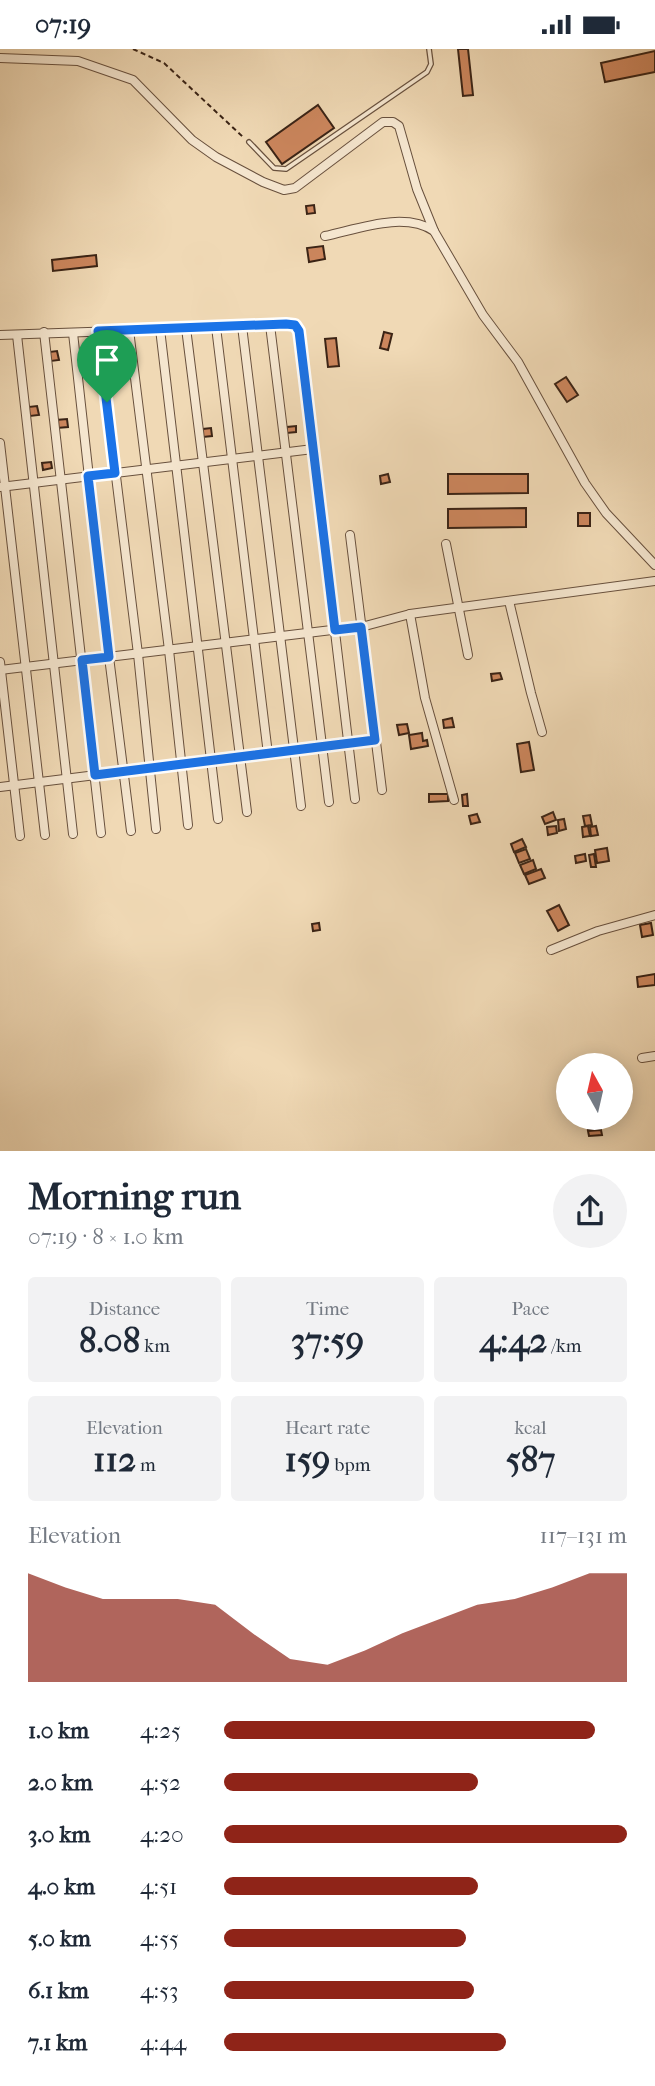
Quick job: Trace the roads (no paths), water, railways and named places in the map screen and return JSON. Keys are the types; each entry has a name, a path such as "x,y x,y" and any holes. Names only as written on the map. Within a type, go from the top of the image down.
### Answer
{"street":[{"path":"0,58 78,61 133,80 192,140 228,163 284,190 295,188 383,123 393,122 399,126 417,189 434,232 483,315 518,362 584,483 606,513 655,565"},
{"path":"325,236 380,224 412,222 424,225 434,232"},
{"path":"270,325 329,802"},
{"path":"0,335 295,325 299,331 355,799"},
{"path":"242,326 301,806"},
{"path":"216,327 268,754"},
{"path":"186,328 247,812"},
{"path":"160,329 218,819"},
{"path":"129,330 188,825"},
{"path":"98,331 138,654 156,829"},
{"path":"44,333 102,833"},
{"path":"73,334 131,831"},
{"path":"16,335 73,834"},
{"path":"0,443 2,487 45,835"},
{"path":"2,487 313,449"},
{"path":"350,535 382,790"},
{"path":"446,544 468,655"},
{"path":"0,670 361,627 410,614 655,581"},
{"path":"509,601 542,732"},
{"path":"410,614 425,698 454,800"},
{"path":"0,662 19,836"},
{"path":"0,787 375,740"},
{"path":"551,950 598,931 655,915"},
{"path":"642,1058 655,1056"}],"lane":[{"path":"249,142 274,168 286,169 427,72 431,64 429,49"}]}
